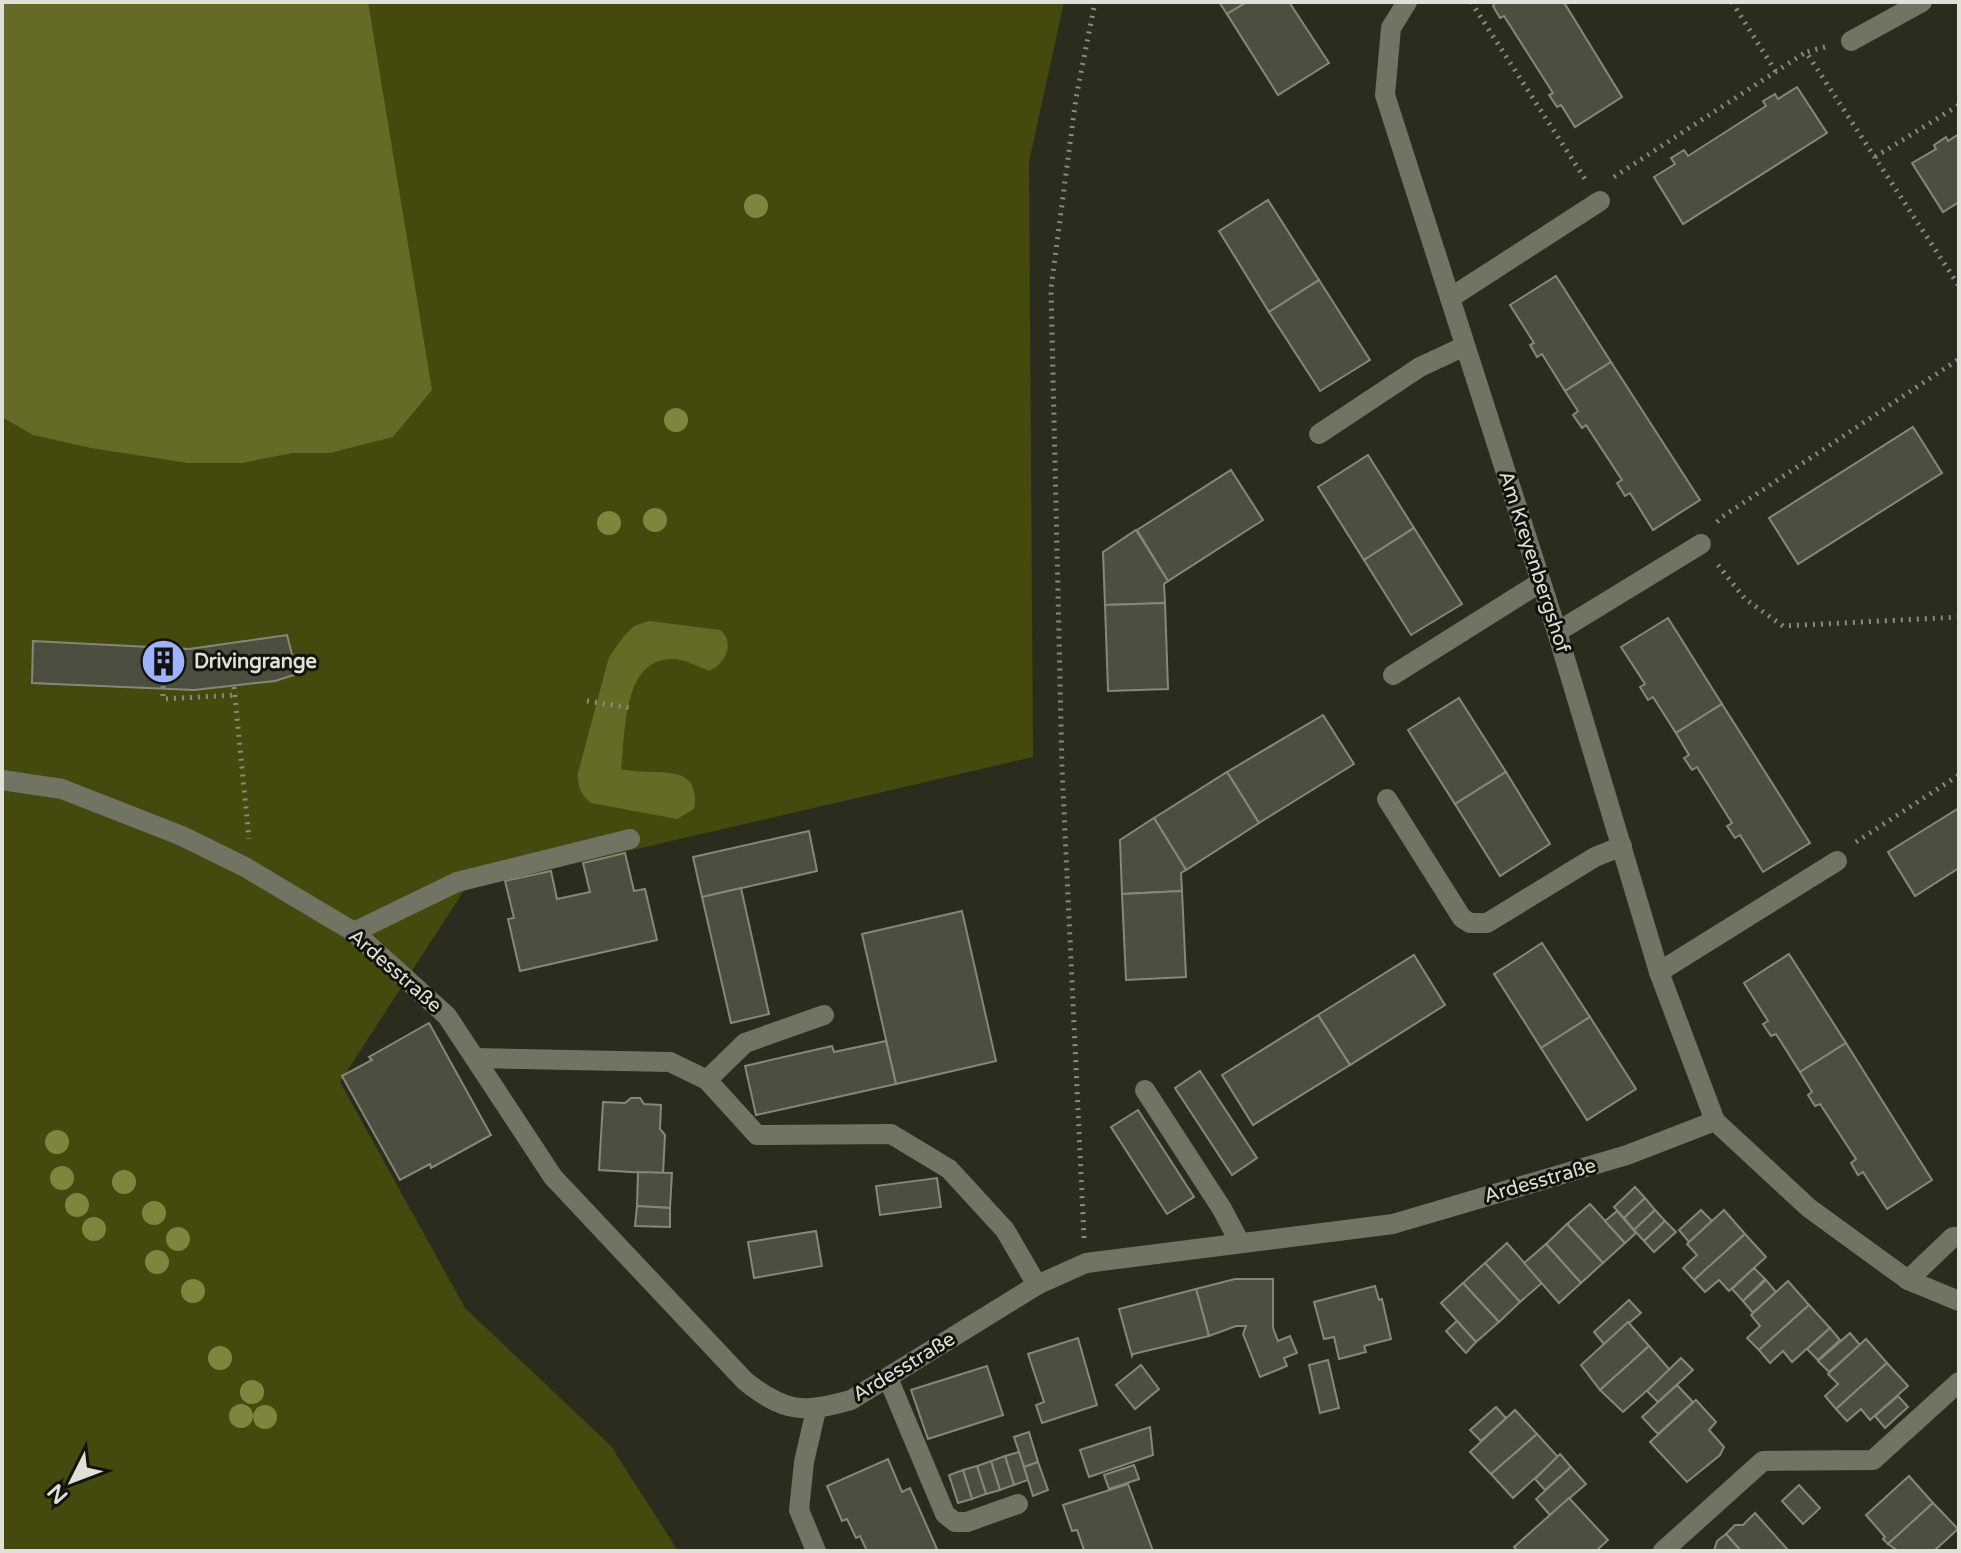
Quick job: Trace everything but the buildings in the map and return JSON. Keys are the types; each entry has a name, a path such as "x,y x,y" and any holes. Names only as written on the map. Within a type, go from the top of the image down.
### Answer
{"street":[{"name":"Am Kreyenbergshof","path":"1407,2 1391,28 1385,95 1557,632 1659,972 1715,1121"},
{"path":"1851,41 1922,2"},
{"path":"1450,298 1600,201"},
{"path":"1319,434 1420,367 1465,346"},
{"path":"1557,632 1701,544"},
{"path":"1393,675 1541,582"},
{"name":"Ardesstraße","path":"2,780 62,789 182,836 245,867 354,932 447,1016 553,1177 745,1381 766,1398 789,1407 816,1410 851,1400 1037,1285 1086,1263 1393,1224 1627,1155 1715,1121"},
{"path":"1387,799 1462,918 1470,923 1487,923 1595,857 1622,846"},
{"path":"354,932 457,882 630,839"},
{"path":"1659,972 1837,861"},
{"path":"707,1080 745,1043 824,1015"},
{"path":"475,1058 670,1062 707,1080 757,1135 891,1134 949,1169 1005,1230 1037,1285"},
{"path":"1145,1090 1222,1209 1240,1243"},
{"path":"1715,1121 1809,1208 1908,1280 1959,1301"},
{"path":"1908,1280 1953,1237 1959,1237"},
{"path":"888,1378 945,1514 955,1522 967,1522 1018,1504"},
{"path":"1663,1551 1763,1461 1873,1460 1959,1382"},
{"path":"816,1410 804,1462 799,1510 816,1551"}],"path":[{"path":"1086,1263 1062,768 1051,288 1076,98 1095,2"},
{"path":"1471,2 1600,201"},
{"path":"1732,2 1776,72"},
{"path":"1600,201 1607,181 1806,52 1851,41"},
{"path":"1806,52 1959,286"},
{"path":"1875,157 1959,105"},
{"path":"1959,359 1722,517 1701,544 1745,599 1783,626 1959,617"},
{"path":"163,678 163,699 235,695"},
{"path":"234,687 249,842 245,867"},
{"path":"587,701 632,708"},
{"path":"1837,861 1841,851 1959,775"}],"shaded area":[{"path":"2,2 1064,2 1029,162 1033,757 465,889 340,1082 465,1308 611,1446 678,1551 2,1551"},
{"path":"2,2 368,2 432,390 393,437 330,453 292,453 242,463 188,463 91,448 33,435 2,417"},
{"path":"649,621 720,630 728,647 724,658 709,671 677,659 656,662 644,671 629,701 621,769 673,774 691,783 695,794 694,809 677,819 591,803 578,782 609,657 634,626"}],"place":[{"name":"Drivingrange","path":"163,662"}]}
